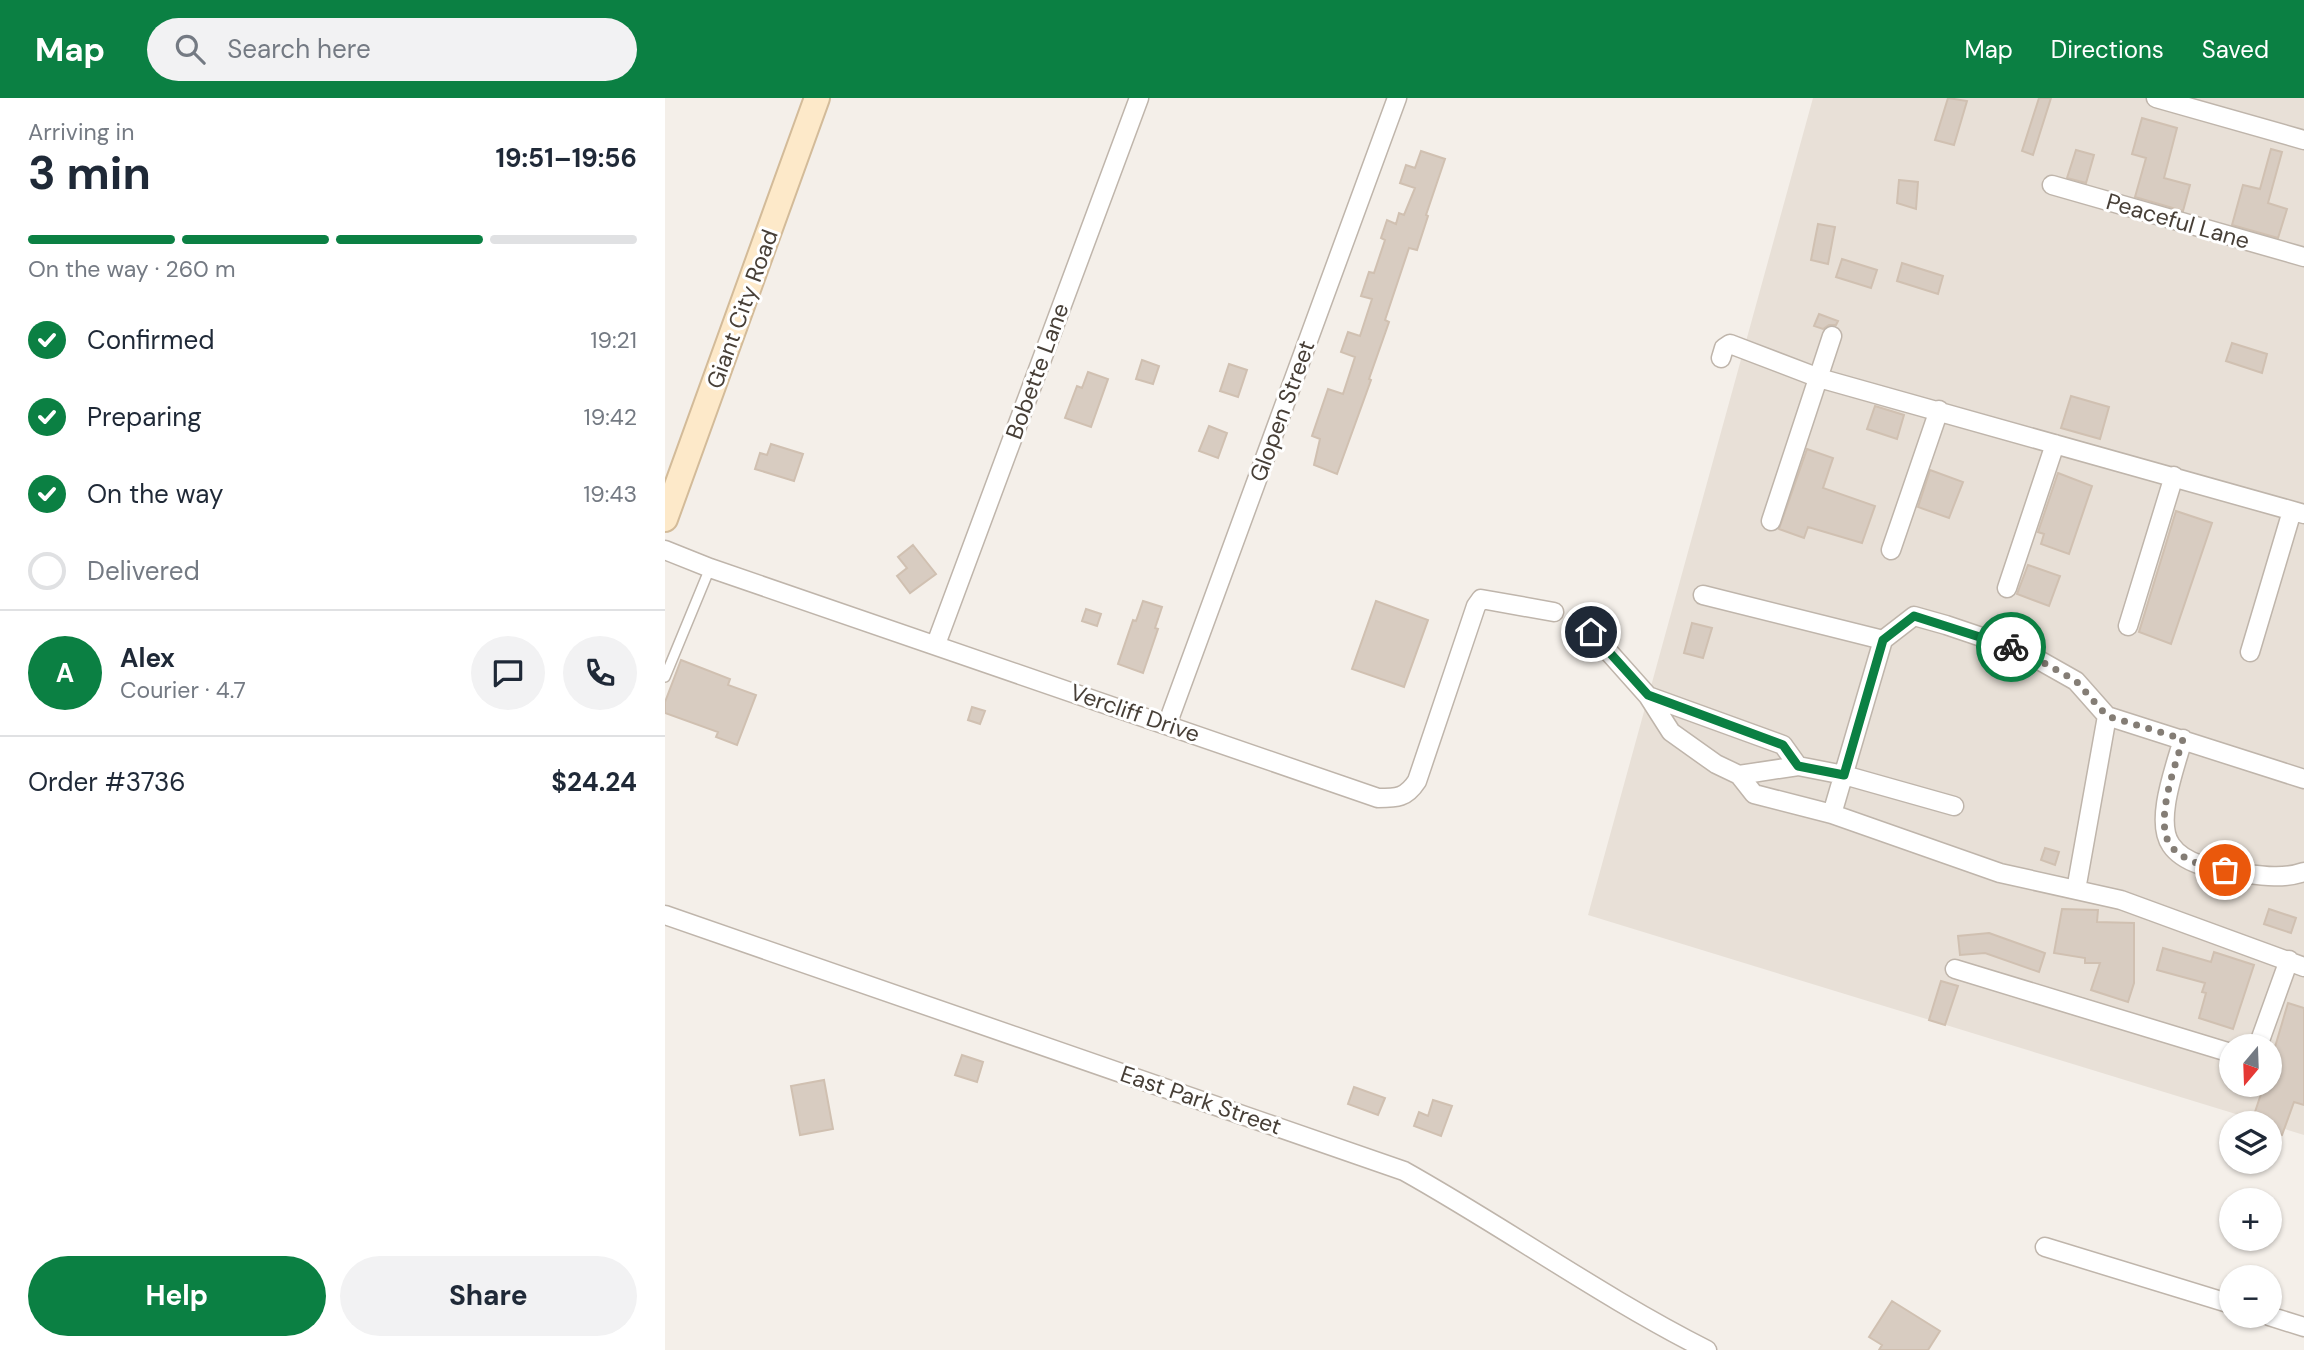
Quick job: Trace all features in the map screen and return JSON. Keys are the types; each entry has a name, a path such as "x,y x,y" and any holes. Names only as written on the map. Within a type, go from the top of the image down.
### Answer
{"street":[{"name":"Giant City Road","path":"665,519 817,98"},
{"name":"Bobette Lane","path":"936,644 1139,98"},
{"name":"Glopen Street","path":"1167,724 1397,98"},
{"path":"2156,98 2304,141"},
{"name":"Peaceful Lane","path":"2052,185 2304,257"},
{"path":"1771,521 1832,336"},
{"path":"1721,358 1724,348 1730,344 1819,377 2298,512 2249,653"},
{"path":"1891,550 1939,410"},
{"path":"2007,588 2055,444"},
{"path":"2128,626 2174,476"},
{"name":"Vercliff Drive","path":"665,550 710,568 1378,798 1395,798 1410,792 1417,781 1476,606 1481,599 1554,612"},
{"path":"1703,595 1883,640"},
{"path":"1832,814 1883,640 1914,616 2023,651 2076,681 2107,716 2304,779"},
{"path":"1591,632 1648,695 1671,732 1716,764 1739,775 1754,794 1832,814 2000,873 2122,900 2297,964 2264,1034"},
{"path":"1648,695 1783,745 1798,766"},
{"path":"2076,890 2107,716"},
{"path":"2183,739 2165,809 2166,833 2171,845 2186,858 2225,870 2288,878 2304,872"},
{"path":"1739,775 1798,766 1844,775 1954,806"},
{"name":"East Park Street","path":"665,915 1404,1171 1474,1210 1565,1270 1707,1350"},
{"path":"1955,969 2219,1049"},
{"path":"2045,1247 2219,1300"},
{"path":"2282,1320 2304,1327"}],"lane":[{"path":"665,677 710,568"}],"shaded area":[{"path":"1813,98 2304,98 2304,1135 2282,1128 2282,1111 2226,1111 1588,915"}],"building":[{"path":"1948,98 1967,101 1954,145 1935,140"},
{"path":"2039,98 2051,98 2033,155 2022,151"},
{"path":"2142,118 2177,128 2164,178 2190,185 2183,211 2135,197 2146,158 2132,154"},
{"path":"2271,149 2282,152 2268,203 2287,209 2278,238 2232,225 2243,185 2260,189"},
{"path":"2076,150 2094,155 2086,183 2067,178"},
{"path":"1421,151 1445,159 1417,250 1409,248 1385,320 1389,322 1369,379 1371,380 1337,474 1314,465 1320,439 1312,436 1328,389 1343,394 1355,357 1341,352 1348,332 1360,336 1372,299 1361,296 1369,272 1374,273 1385,240 1381,238 1387,220 1396,224 1399,213 1404,215 1415,188 1400,183 1406,165 1415,168"},
{"path":"1899,180 1918,182 1916,209 1897,203"},
{"path":"1818,224 1835,227 1828,264 1811,260"},
{"path":"1842,259 1877,270 1871,288 1836,277"},
{"path":"1902,263 1943,276 1938,294 1897,281"},
{"path":"1819,314 1838,321 1836,325 1823,329 1814,326"},
{"path":"2232,343 2267,354 2262,373 2226,361"},
{"path":"1142,360 1159,366 1153,384 1136,379"},
{"path":"1229,364 1247,370 1238,397 1220,391"},
{"path":"1088,372 1108,379 1091,427 1065,418 1077,386 1082,388"},
{"path":"2071,396 2109,407 2100,439 2061,428"},
{"path":"1875,406 1904,415 1897,439 1867,429"},
{"path":"1209,426 1227,433 1218,458 1199,451"},
{"path":"771,444 803,454 794,481 755,469 760,453 767,455"},
{"path":"1807,449 1833,458 1823,488 1875,506 1862,543 1808,527 1804,538 1779,529"},
{"path":"1930,470 1963,482 1949,518 1918,507"},
{"path":"2058,473 2092,486 2069,554 2041,544 2044,534 2038,532"},
{"path":"2176,511 2212,523 2171,644 2139,632"},
{"path":"913,545 936,574 910,593 897,576 907,568 898,557"},
{"path":"2028,565 2060,576 2049,606 2017,594"},
{"path":"1143,601 1162,607 1155,628 1158,629 1143,673 1118,664 1133,620 1136,621"},
{"path":"1376,601 1428,620 1404,687 1352,669"},
{"path":"1086,609 1101,614 1097,626 1082,621"},
{"path":"1692,623 1712,628 1703,658 1684,653"},
{"path":"681,660 730,679 728,685 756,695 737,745 716,737 718,732 665,713 665,702"},
{"path":"972,707 985,711 980,724 968,720"},
{"path":"2045,848 2059,852 2055,865 2041,860"},
{"path":"2062,909 2098,910 2097,922 2134,923 2134,983 2128,1002 2091,990 2100,963 2085,963 2085,958 2054,953"},
{"path":"2269,909 2296,918 2291,933 2264,924"},
{"path":"1989,933 2045,953 2039,972 1985,953 1960,955 1958,936"},
{"path":"2163,948 2211,962 2214,952 2254,965 2233,1029 2199,1018 2206,993 2202,992 2205,983 2157,970"},
{"path":"1941,981 1958,986 1945,1025 1929,1020"},
{"path":"2288,1003 2304,1008 2304,1105 2294,1102 2282,1135 2282,1111 2255,1111 2260,1097 2282,1097 2282,1034 2279,1034"},
{"path":"962,1055 983,1062 977,1082 955,1075"},
{"path":"824,1080 833,1129 800,1135 791,1086"},
{"path":"1354,1087 1385,1098 1378,1115 1348,1104"},
{"path":"1433,1100 1452,1106 1441,1136 1414,1126 1419,1112 1428,1116"},
{"path":"1892,1301 1940,1331 1928,1350 1879,1350 1882,1345 1869,1337"}],"way so far":[{"path":"2011,647 2076,681 2107,716 2183,739 2165,809 2166,833 2171,845 2186,858 2225,870"}],"route":[{"path":"1591,632 1648,695 1783,745 1798,766 1844,775 1883,640 1914,616 2011,647"}]}
